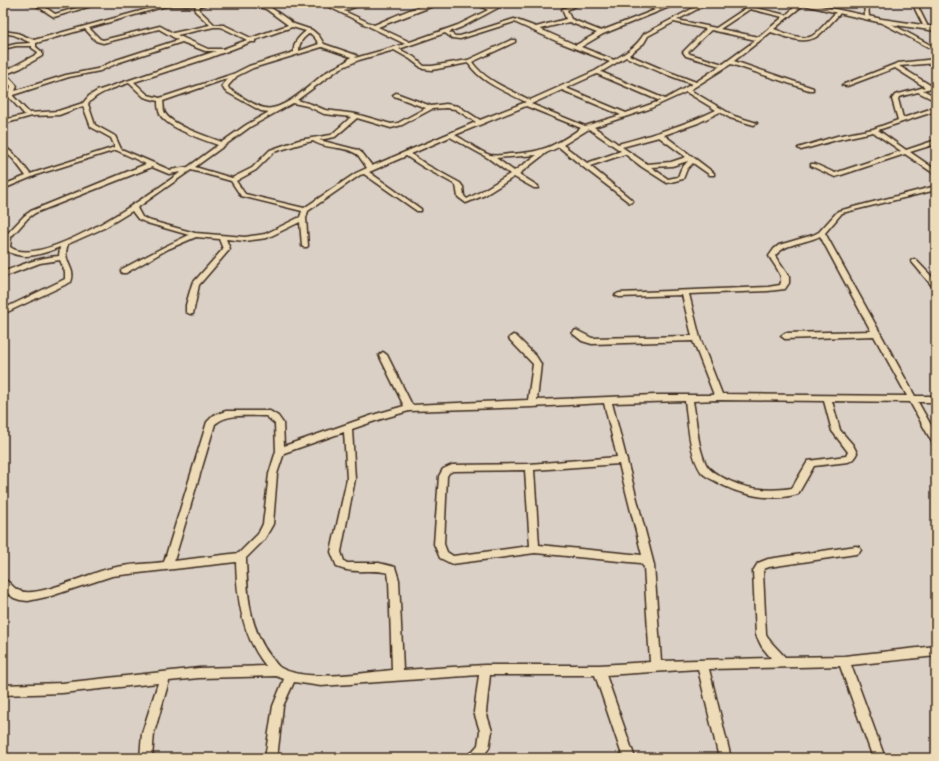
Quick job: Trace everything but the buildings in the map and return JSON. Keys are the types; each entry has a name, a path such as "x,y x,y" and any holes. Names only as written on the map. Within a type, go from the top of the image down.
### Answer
{"main road":[{"path":"800,3 882,21 936,28"},
{"path":"810,3 867,16 936,28"}],"street":[{"path":"25,3 38,4 54,16 99,3"},
{"path":"3,48 34,43 162,7 178,4 198,6 213,3"},
{"path":"247,3 265,7 292,25 310,31 317,37 322,45 352,59"},
{"path":"323,3 410,44"},
{"path":"340,11 363,3"},
{"path":"374,27 439,3"},
{"path":"476,3 492,10"},
{"path":"150,165 33,212 26,217 8,236 5,245 11,252 27,255 35,254 65,244 97,229 134,209 243,129 293,101 328,74 352,59 410,44 446,32 505,3"},
{"path":"569,20 564,9 581,3"},
{"path":"642,3 658,10"},
{"path":"577,47 601,34 677,3"},
{"path":"305,246 303,218 305,210 351,178 370,168 528,103 596,72 626,55 642,42 646,35 704,4 701,3"},
{"path":"730,3 786,16"},
{"path":"490,157 516,156 544,151 587,127 665,101 698,84 731,62 771,30 800,3"},
{"path":"866,3 867,16"},
{"path":"917,3 917,9 925,25"},
{"path":"265,7 280,4"},
{"path":"272,11 280,4"},
{"path":"198,6 198,10 214,26"},
{"path":"717,29 749,8"},
{"path":"771,30 802,39 809,39 814,37 839,12"},
{"path":"446,32 454,37 460,38 514,20 615,62"},
{"path":"536,29 569,20 601,34"},
{"path":"673,20 760,39"},
{"path":"882,21 936,50"},
{"path":"3,122 31,115 59,113 85,104 95,94 148,74 208,57 292,25"},
{"path":"173,34 214,26 223,27 253,40"},
{"path":"86,28 98,40 103,42 162,27 182,40 204,50 224,50"},
{"path":"710,28 684,52 724,66"},
{"path":"297,53 295,45 310,31"},
{"path":"3,32 15,32 26,40 34,43"},
{"path":"3,96 68,76 98,70 182,40"},
{"path":"394,48 427,68 438,68 469,61 512,41"},
{"path":"31,115 27,114 11,96 14,86 3,74 40,55 40,52 34,47 34,43"},
{"path":"130,81 146,96 160,100 235,75 251,67 322,45"},
{"path":"626,55 662,71 698,84"},
{"path":"469,61 488,81 497,84 528,103 587,127 618,146 644,166 669,181 681,178 684,169 691,159"},
{"path":"845,85 896,66 909,63 936,61"},
{"path":"731,62 811,89"},
{"path":"896,66 929,87"},
{"path":"596,72 665,101"},
{"path":"235,75 225,88 263,110 278,110"},
{"path":"901,120 895,99 901,94 936,85"},
{"path":"562,88 624,114"},
{"path":"686,90 734,118 754,123"},
{"path":"919,90 936,100"},
{"path":"396,96 430,108"},
{"path":"160,100 160,109 167,119 183,128 222,144"},
{"path":"293,101 312,106 324,112 356,116 374,122 395,125 430,108 446,106 456,107 480,122"},
{"path":"85,104 93,126 114,137 117,148"},
{"path":"801,148 839,137 874,130 936,109"},
{"path":"262,118 263,110"},
{"path":"618,146 660,135 696,122 720,110"},
{"path":"233,180 254,170 272,151 313,139 333,136 356,116"},
{"path":"874,130 936,173"},
{"path":"451,135 490,157 513,174 536,187"},
{"path":"660,135 712,174"},
{"path":"333,136 348,148 361,155 370,168"},
{"path":"313,139 323,145 348,148"},
{"path":"813,165 835,175 936,142"},
{"path":"559,144 630,201"},
{"path":"3,147 16,159 29,176"},
{"path":"3,187 16,183 29,176 117,148 150,165 169,172 191,168 233,180 243,195 305,210"},
{"path":"406,153 425,166 458,184 460,187 461,197 466,201 480,196 536,159 544,151"},
{"path":"585,166 625,152"},
{"path":"644,166 672,164 691,159"},
{"path":"364,171 419,210"},
{"path":"164,187 169,172"},
{"path":"619,295 768,289 782,287 785,283 785,277 772,256 775,250 785,244 822,233 834,217 840,212 936,188"},
{"path":"134,209 137,215 149,222 195,235 221,237 262,238 281,231 303,218"},
{"path":"822,233 911,399 936,442"},
{"path":"124,271 166,248 195,235"},
{"path":"190,312 190,305 196,284 227,249 221,237"},
{"path":"3,312 68,280 70,273 61,258 62,250 65,244"},
{"path":"28,265 35,254"},
{"path":"3,275 48,259 61,258"},
{"path":"914,261 936,285"},
{"path":"685,293 696,338 719,398"},
{"path":"576,333 585,339 592,340 696,338"},
{"path":"785,336 876,333"},
{"path":"513,338 537,364 532,404"},
{"path":"383,355 409,408"},
{"path":"689,398 698,454 705,470 726,484 741,489 778,494 795,491 811,463 848,459 852,453 850,447 836,431 828,398"},
{"path":"280,451 379,416 409,408 689,398 936,399"},
{"path":"607,400 648,565 656,666"},
{"path":"3,583 15,594 26,597 61,589 95,576 112,572 241,557 261,536 268,524 274,474 280,451 279,423 271,414 226,414 217,417 211,422 168,565"},
{"path":"348,427 351,479 336,552 340,564 346,568 385,566 392,570 394,580 398,674"},
{"path":"622,460 529,468 452,468 446,471 443,476 439,544 443,555 452,560 535,549 628,557 642,559 648,565"},
{"path":"529,468 535,549"},
{"path":"782,662 760,635 758,571 761,566 768,563 856,550"},
{"path":"241,557 242,583 247,622 265,659 276,671"},
{"path":"3,690 40,690 199,672 276,671 291,677 321,681 398,674 485,670 599,670 702,664 844,661 936,651"},
{"path":"844,661 879,758"},
{"path":"702,664 725,758"},
{"path":"474,758 482,753 486,731 480,712 485,670"},
{"path":"599,670 629,758"},
{"path":"146,758 148,733 165,676"},
{"path":"271,758 278,706 291,677"}]}
